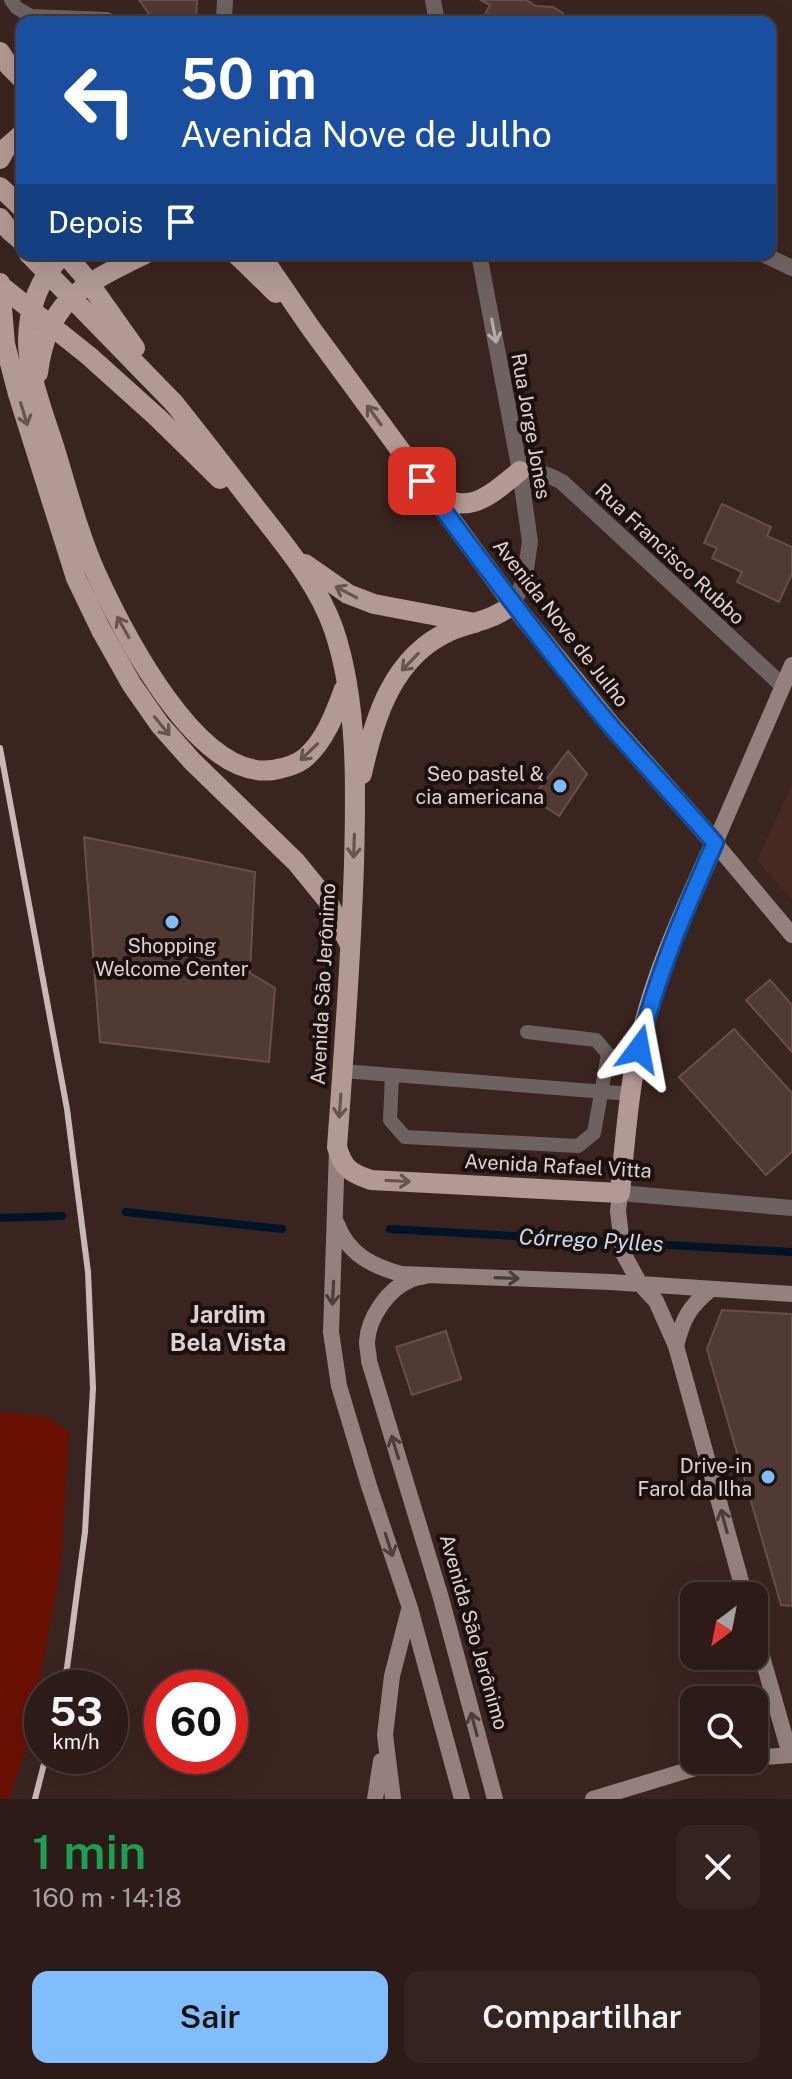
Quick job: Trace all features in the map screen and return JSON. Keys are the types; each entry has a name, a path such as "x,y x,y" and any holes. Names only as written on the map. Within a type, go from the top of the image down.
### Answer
{"main road":[{"path":"0,52 16,73"},
{"path":"0,159 16,139"},
{"path":"0,187 16,202"},
{"path":"0,218 16,236"},
{"path":"0,229 16,243"},
{"path":"35,260 174,403"},
{"path":"58,260 41,282 30,323 28,343 36,389 95,569 113,609 150,674 204,742 246,768 267,771 288,768 306,757 333,719 346,685"},
{"path":"70,260 174,403"},
{"path":"36,389 40,351 51,323 80,290 132,260"},
{"path":"242,260 310,327"},
{"path":"264,260 310,327"},
{"path":"0,284 89,356 158,418 311,569 348,594 374,604 475,623"},
{"path":"0,284 5,344 18,394 76,578 101,630 132,685 160,725 192,761 296,862 327,900 352,949"},
{"name":"Avenida Nove de Julho","path":"310,327 513,604 610,724 792,935"},
{"name":"Avenida São Jerônimo","path":"174,403 284,543 320,600 333,629 346,685 352,728 356,807 352,949 337,1147 331,1332 339,1386 410,1608 462,1799"},
{"path":"422,481 449,501 474,503 487,497 520,471"},
{"path":"356,807 370,736 396,677 429,644 449,631 501,614 513,604"},
{"path":"741,1582 676,1346 656,1301 640,1284 623,1253 619,1202 634,1070 649,1007 668,952 792,665"},
{"name":"Avenida Rafael Vitta","path":"337,1147 348,1170 371,1180 619,1202"},
{"path":"334,1215 348,1246 382,1269 401,1274 792,1294"},
{"name":"Avenida São Jerônimo","path":"429,1275 409,1280 382,1303 371,1323 367,1342 369,1361 441,1598 495,1799"},
{"path":"676,1346 681,1323 693,1304 711,1289"},
{"path":"375,1799 392,1676 410,1608"},
{"path":"766,1670 791,1757 768,1758"},
{"path":"385,1735 393,1799"},
{"path":"593,1799 680,1773"}],"street":[{"name":"Rua Jorge Jones","path":"480,260 520,471 530,542 524,581 513,604"},
{"name":"Rua Francisco Rubbo","path":"520,471 534,470 562,482 783,686"},
{"name":"Avenida Rafael Vitta","path":"619,1202 792,1208"}],"lane":[{"path":"5,1 31,16"},
{"path":"392,1075 390,1120 405,1137 578,1146 594,1133 608,1054 596,1040 527,1032"},
{"path":"343,1071 631,1094"}],"shaded area":[{"path":"792,784 792,899 757,861"},
{"path":"0,1412 48,1417 69,1432 61,1563 42,1670 24,1670 24,1754 9,1799 0,1799"}],"building":[{"path":"139,0 197,0 196,16 151,16"},
{"path":"480,0 526,0 563,13 561,16 484,16 490,5"},
{"path":"722,504 771,527 767,536 792,547 792,574 779,602 737,582 742,572 712,558 717,548 704,543"},
{"name":"Seo pastel & cia americana","path":"568,751 587,774 559,816 532,798"},
{"name":"Shopping Welcome Center","path":"84,837 255,872 250,973 275,988 269,1062 100,1042"},
{"path":"770,980 792,1005 792,1052 746,1000"},
{"path":"734,1029 792,1093 792,1152 766,1175 679,1077"},
{"name":"Drive-in Farol da Ilha","path":"722,1310 792,1314 792,1606 781,1605 707,1349"},
{"path":"446,1331 461,1379 412,1395 396,1347"}],"waterway":[{"name":"Córrego Pylles","path":"126,1212 282,1229"},
{"name":"Córrego Pylles","path":"0,1218 62,1216"},
{"name":"Córrego Pylles","path":"390,1229 792,1252"}],"railway":[{"path":"0,748 67,1109 88,1272 93,1388 85,1532 66,1670"},
{"path":"35,1799 41,1774"}],"place":[{"name":"Seo pastel & cia americana","path":"560,786"},
{"name":"Shopping Welcome Center","path":"172,922"},
{"name":"Drive-in Farol da Ilha","path":"768,1477"}],"district":[{"name":"Jardim Bela Vista","path":"228,1328"}],"route":[{"path":"422,481 555,657 715,843 668,952 649,1007 639,1049"}]}
